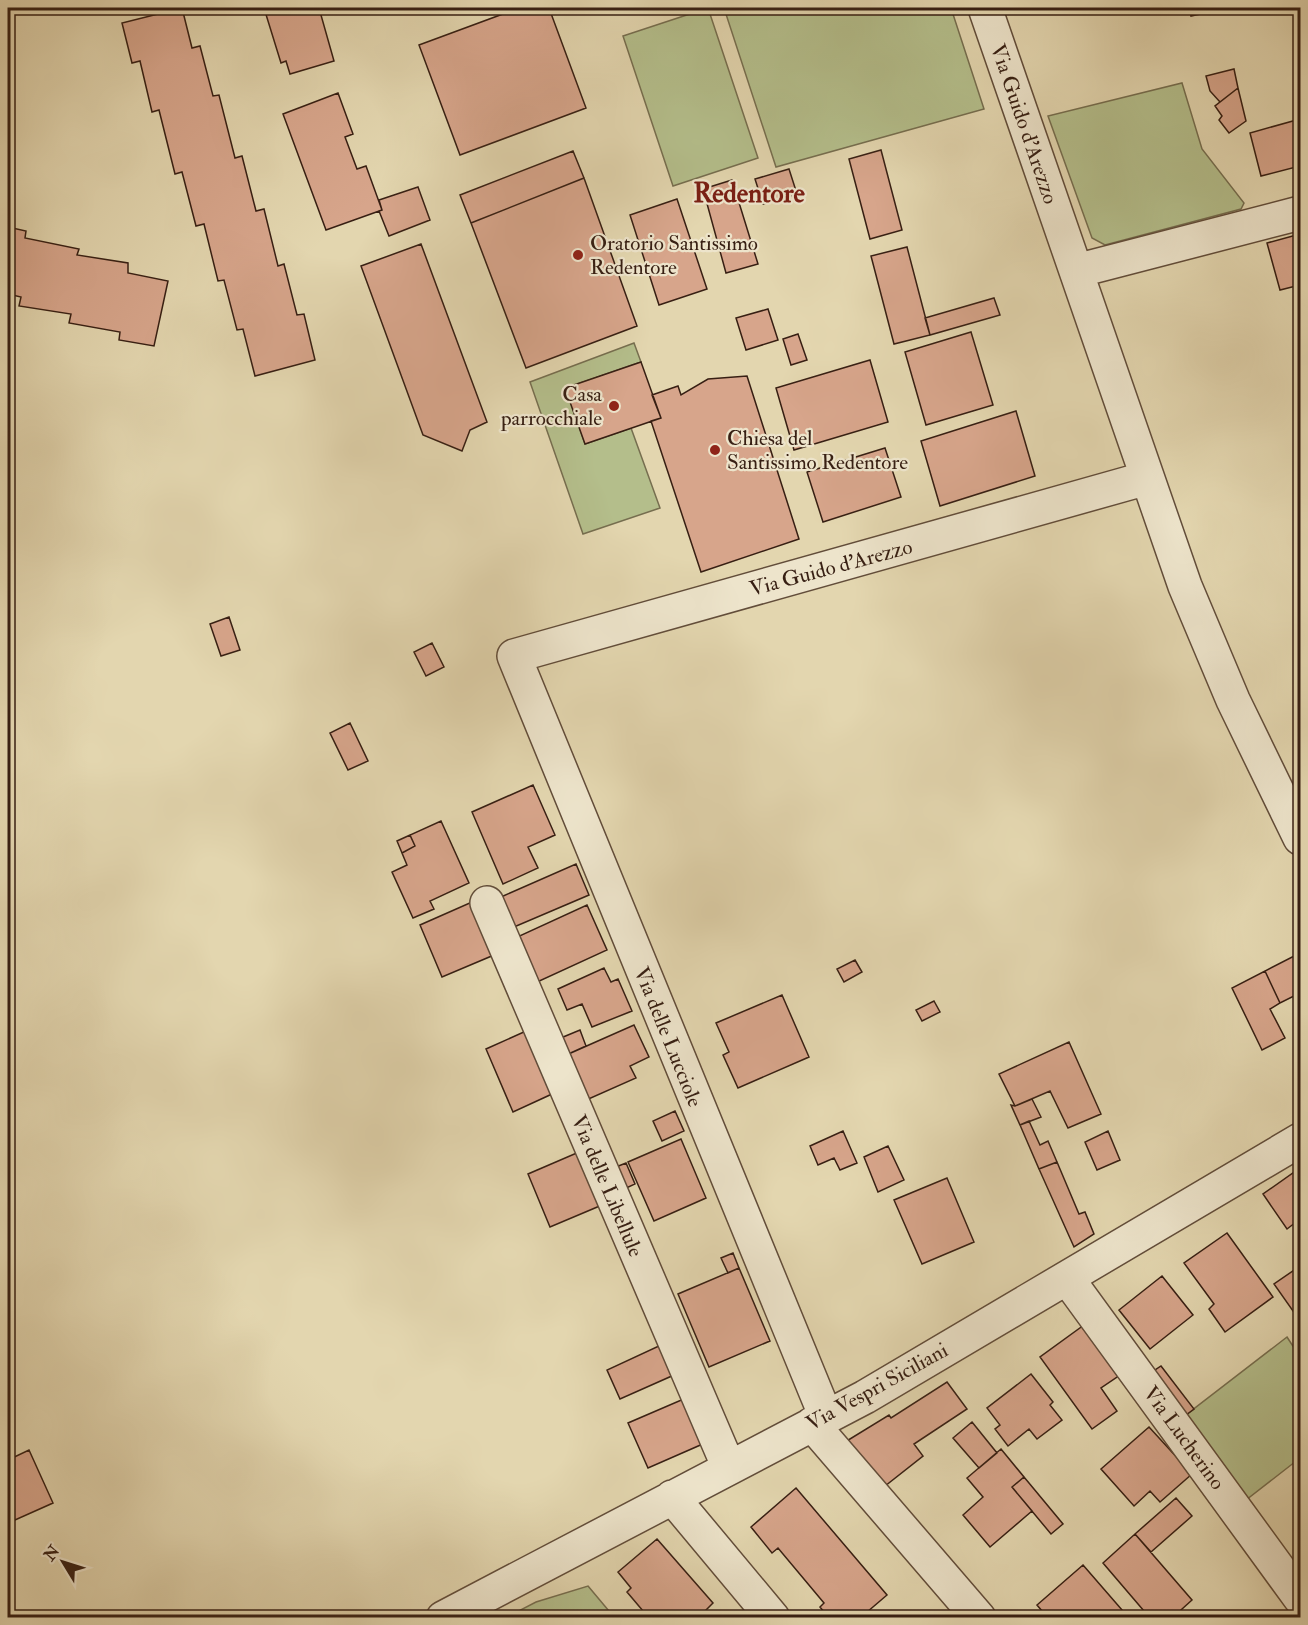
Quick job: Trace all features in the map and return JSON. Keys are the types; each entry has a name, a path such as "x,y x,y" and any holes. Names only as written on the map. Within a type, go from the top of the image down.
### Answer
{"street":[{"name":"Via Guido d'Arezzo","path":"985,8 1185,585 1233,700 1300,838"},
{"path":"1076,271 1300,213"},
{"name":"Via Guido d'Arezzo","path":"514,656 1147,478"},
{"name":"Via delle Lucciole","path":"514,656 819,1420 979,1617"},
{"name":"Via delle Libellule","path":"486,903 729,1468"},
{"name":"Via Vespri Siciliani","path":"443,1617 865,1397 1300,1140"},
{"name":"Via Lucherino","path":"1067,1278 1300,1598"},
{"path":"672,1497 773,1617"}],"green space":[{"path":"708,8 758,158 673,186 623,36"},
{"path":"724,8 951,8 984,109 776,167"},
{"path":"1182,83 1202,149 1244,203 1241,209 1105,245 1092,238 1048,116"},
{"path":"634,343 641,362 566,388 585,444 631,428 660,508 583,534 530,382"},
{"path":"1287,1337 1300,1357 1300,1458 1246,1500 1182,1418"},
{"path":"588,1586 614,1617 507,1617 536,1602"}],"building":[{"path":"182,8 192,48 200,46 213,96 219,95 235,158 242,156 256,211 264,209 278,266 284,264 297,315 304,314 315,360 255,376 243,329 237,330 224,280 218,281 204,224 196,226 182,172 175,174 159,110 152,112 140,61 132,63 122,23"},
{"path":"264,8 319,8 334,61 290,74 286,61 281,63"},
{"path":"519,8 549,8 586,108 460,155 419,45"},
{"path":"1189,8 1227,8 1191,16"},
{"path":"1234,69 1238,88 1220,102 1210,91 1206,76"},
{"path":"1238,88 1246,121 1229,133 1219,120 1222,116 1215,106"},
{"path":"338,93 353,134 345,137 357,169 366,166 382,210 326,230 283,114"},
{"path":"1300,119 1300,166 1261,176 1250,133"},
{"path":"881,150 902,230 870,239 849,159"},
{"path":"573,151 584,178 471,223 460,195"},
{"path":"789,169 797,194 763,204 755,179"},
{"path":"584,178 637,326 526,368 471,223"},
{"path":"732,180 758,264 726,273 703,189"},
{"path":"418,187 430,220 389,236 379,211 382,210 379,200"},
{"path":"677,199 707,289 659,305 630,215"},
{"path":"8,227 26,231 25,238 79,249 77,255 128,263 128,273 168,281 154,346 119,340 120,332 69,323 71,314 19,306 21,297 8,294"},
{"path":"1300,234 1300,285 1280,290 1267,243"},
{"path":"421,244 487,422 470,430 462,451 423,435 361,266"},
{"path":"907,247 930,335 894,344 871,256"},
{"path":"994,298 1000,315 930,335 925,318"},
{"path":"768,309 778,340 746,350 736,318"},
{"path":"971,332 993,405 926,425 905,352"},
{"path":"798,334 807,360 791,365 783,339"},
{"path":"870,360 888,422 794,450 776,388"},
{"name":"Casa parrocchiale","path":"641,362 661,418 585,444 565,388"},
{"name":"Chiesa del Santissimo Redentore","path":"747,376 799,539 701,572 651,421 661,418 652,395 678,386 681,395 708,379"},
{"path":"1016,411 1035,476 940,506 921,441"},
{"path":"885,448 901,497 823,522 807,472"},
{"path":"229,617 240,650 221,656 210,624"},
{"path":"432,643 444,667 426,676 414,652"},
{"path":"350,723 368,761 348,770 330,733"},
{"path":"533,785 555,835 528,847 538,868 503,884 472,812"},
{"path":"441,821 469,883 430,901 434,909 413,918 392,872 407,865 402,853 415,846 410,835"},
{"path":"410,835 415,846 402,853 397,841"},
{"path":"576,864 589,895 514,927 501,897"},
{"path":"472,902 494,955 442,977 420,925"},
{"path":"587,905 607,950 535,983 515,938"},
{"path":"1300,953 1300,993 1280,1003 1265,971"},
{"path":"855,960 862,972 844,982 837,969"},
{"path":"604,968 611,982 618,979 632,1011 592,1027 582,1004 567,1010 558,989"},
{"path":"1265,971 1280,1003 1270,1009 1285,1038 1262,1050 1232,988"},
{"path":"782,995 809,1057 738,1088 723,1055 729,1052 716,1023"},
{"path":"934,1001 940,1012 922,1021 916,1010"},
{"path":"634,1025 649,1057 630,1066 636,1078 584,1101 564,1056"},
{"path":"580,1030 586,1046 564,1056 556,1040"},
{"path":"526,1031 552,1094 513,1112 486,1049"},
{"path":"1069,1042 1101,1114 1068,1128 1050,1091 1015,1106 999,1074"},
{"path":"1032,1099 1041,1117 1020,1125 1011,1105 1015,1106"},
{"path":"675,1111 684,1131 662,1141 653,1121"},
{"path":"1029,1121 1040,1145 1048,1141 1057,1162 1039,1169 1020,1125"},
{"path":"843,1131 857,1163 840,1170 834,1158 818,1165 810,1146"},
{"path":"1108,1131 1120,1160 1097,1170 1085,1142"},
{"path":"681,1139 706,1198 654,1221 628,1162"},
{"path":"888,1146 904,1180 878,1192 864,1157"},
{"path":"579,1152 602,1205 550,1227 528,1174"},
{"path":"1057,1162 1079,1214 1085,1212 1094,1234 1074,1247 1039,1169"},
{"path":"626,1163 635,1184 620,1191 611,1169"},
{"path":"1300,1168 1300,1219 1287,1229 1263,1194"},
{"path":"947,1178 974,1242 922,1264 894,1200"},
{"path":"1227,1233 1273,1297 1225,1332 1209,1309 1214,1304 1184,1263"},
{"path":"733,1253 739,1268 728,1273 721,1258"},
{"path":"1300,1266 1300,1321 1274,1284"},
{"path":"739,1268 770,1341 709,1367 678,1294"},
{"path":"1162,1276 1193,1315 1150,1349 1119,1310"},
{"path":"1084,1325 1120,1375 1101,1388 1117,1411 1092,1429 1040,1357"},
{"path":"661,1345 674,1375 620,1399 607,1370"},
{"path":"1161,1366 1194,1409 1182,1418 1149,1374"},
{"path":"1031,1374 1053,1402 1050,1405 1062,1420 1037,1439 1029,1429 1008,1446 995,1429 1000,1425 987,1408"},
{"path":"947,1382 967,1409 914,1444 923,1456 880,1490 845,1442 889,1415 891,1418"},
{"path":"686,1398 705,1443 648,1468 628,1423"},
{"path":"972,1422 997,1453 979,1468 953,1438"},
{"path":"1149,1427 1192,1474 1160,1502 1150,1491 1134,1506 1101,1469"},
{"path":"1001,1449 1024,1477 1012,1487 1032,1511 990,1547 963,1515 983,1497 967,1478"},
{"path":"29,1450 53,1503 15,1520 12,1513 8,1515 8,1460"},
{"path":"1024,1477 1063,1524 1051,1534 1012,1487"},
{"path":"796,1488 887,1595 860,1618 829,1618 820,1607 824,1603 778,1548 772,1553 751,1527"},
{"path":"1176,1498 1192,1516 1151,1552 1135,1534"},
{"path":"1135,1534 1192,1600 1172,1618 1150,1618 1103,1563"},
{"path":"657,1539 713,1603 698,1618 649,1618 627,1592 631,1588 618,1572"},
{"path":"1083,1565 1129,1618 1048,1618 1037,1605"}],"place":[{"name":"Oratorio Santissimo Redentore","path":"578,255"},
{"name":"Casa parrocchiale","path":"614,406"},
{"name":"Chiesa del Santissimo Redentore","path":"715,450"}],"district":[{"name":"Redentore","path":"749,193"}]}
